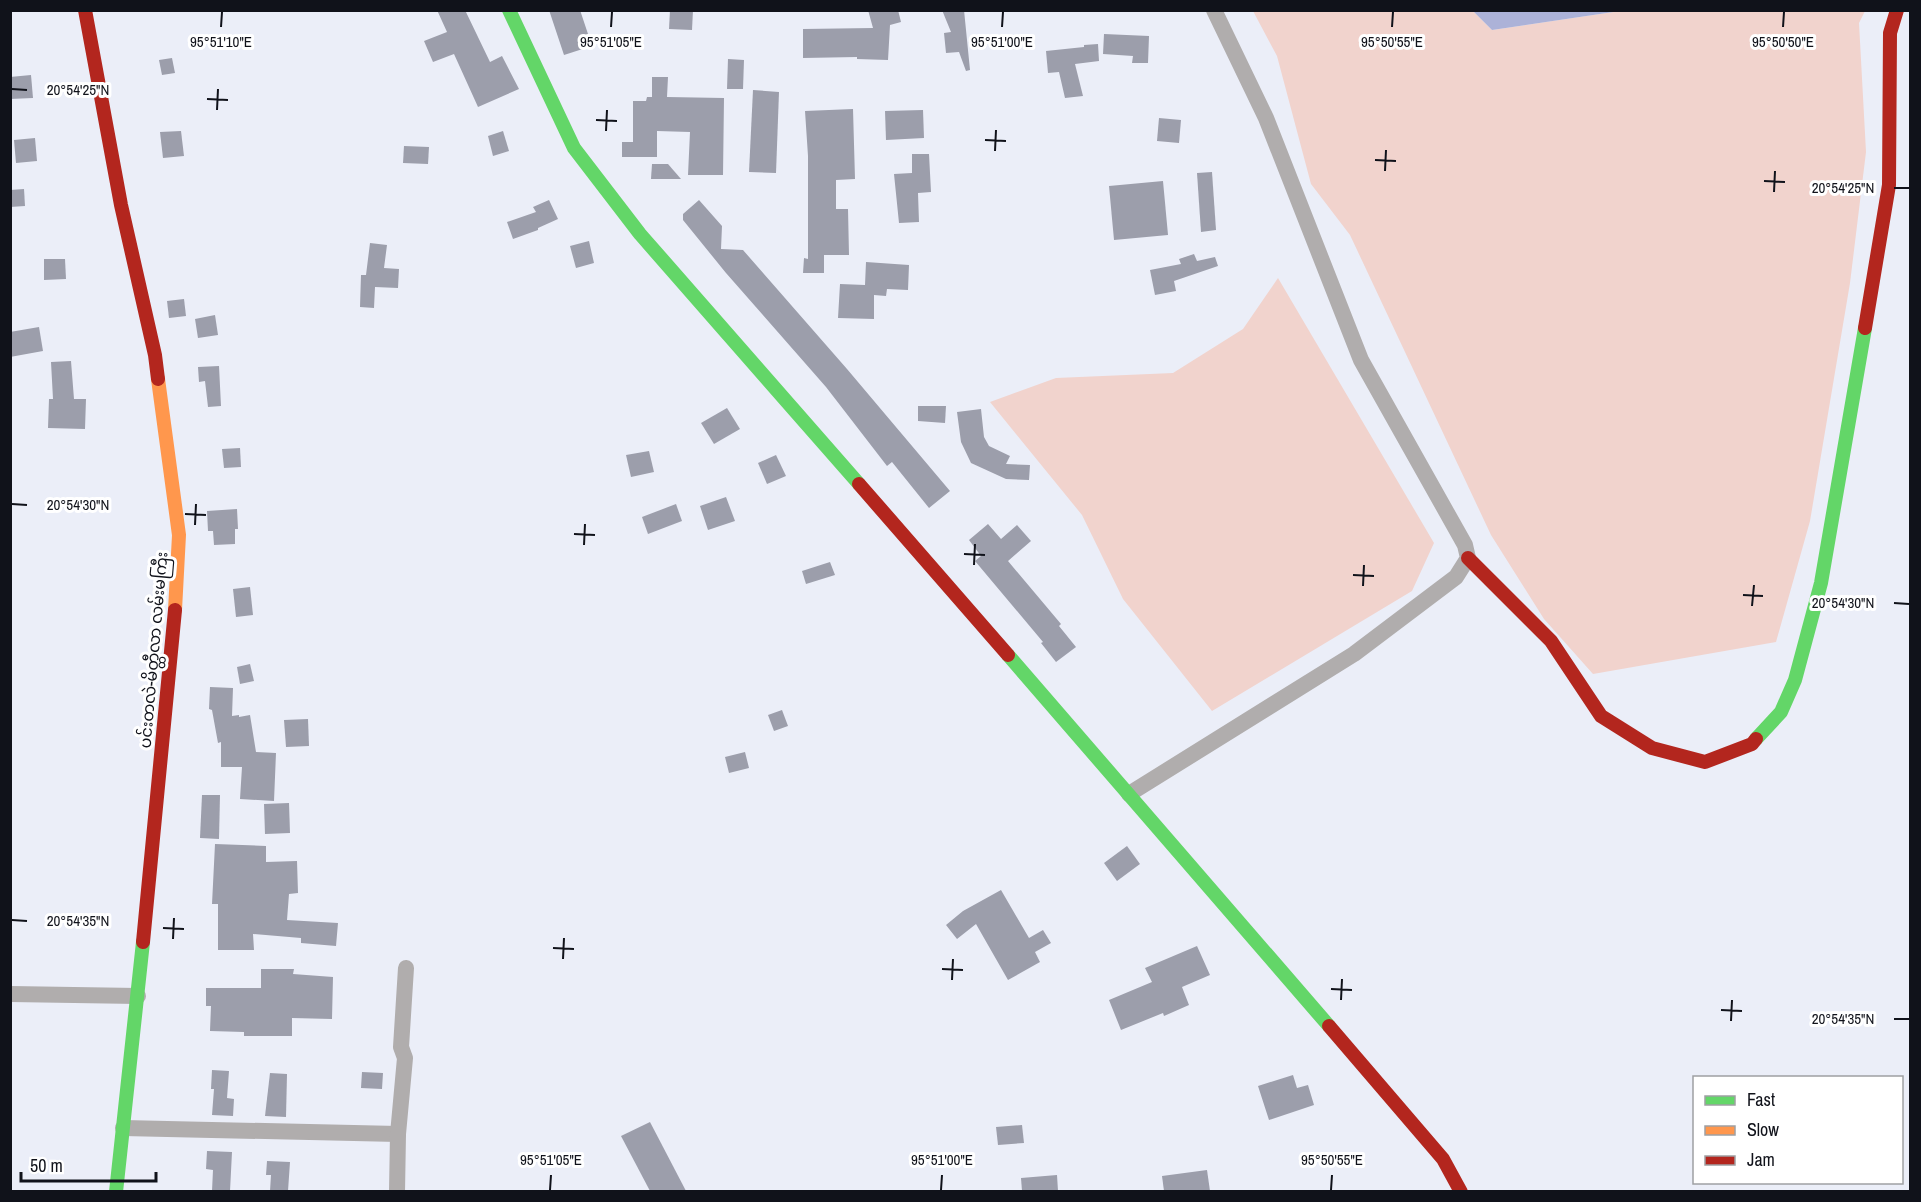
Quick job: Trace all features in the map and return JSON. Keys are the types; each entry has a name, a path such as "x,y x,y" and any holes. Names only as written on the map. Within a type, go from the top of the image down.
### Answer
{"street":[{"name":"ပင်းတလဲ-မိတ္ထီလာ လမ်းမကြီး","path":"85,10 121,205 155,355 179,535 174,629 154,812 138,996 116,1191"},
{"path":"510,10 574,148 640,234 1129,794 1443,1159 1461,1191"},
{"path":"1214,10 1266,118 1361,360 1465,545 1468,558 1551,641 1601,716 1652,748 1705,762 1752,744 1781,712 1795,680 1821,583 1889,185 1890,33 1897,10"},
{"path":"1129,794 1354,654 1456,577 1468,558"},
{"path":"397,1191 398,1134 405,1058 401,1047 405,968"},
{"path":"10,994 138,996"},
{"path":"123,1128 398,1134"}],"shaded area":[{"path":"1253,11 1473,11 1492,30 1620,11 1865,11 1859,23 1866,152 1850,283 1810,521 1776,642 1593,674 1544,619 1491,535 1350,235 1311,184 1277,56"},
{"path":"1278,278 1434,543 1412,591 1212,711 1123,599 1082,515 990,402 1056,378 1173,373 1243,329"}],"water":[{"path":"1473,11 1620,11 1492,30"}],"building":[{"path":"437,10 465,10 490,62 502,56 519,89 478,107 454,54 433,62 424,41 447,32"},
{"path":"549,10 580,10 592,46 564,55"},
{"path":"670,10 693,10 692,30 669,29"},
{"path":"868,10 898,10 901,22 890,25 888,60 857,59 857,57 803,58 803,29 873,28"},
{"path":"942,10 964,10 970,70 966,71 959,52 946,53 944,33 951,32"},
{"path":"1104,34 1149,36 1148,63 1132,63 1133,56 1103,54"},
{"path":"1098,44 1099,61 1075,64 1083,96 1065,98 1059,72 1048,73 1046,51"},
{"path":"172,58 175,73 162,75 159,60"},
{"path":"728,59 744,60 743,89 727,89"},
{"path":"31,75 33,98 10,99 10,77"},
{"path":"652,77 668,77 667,97 724,98 723,175 688,175 690,132 657,131 657,157 622,157 622,142 633,142 633,101 646,101 647,97 652,97"},
{"path":"753,90 779,92 776,173 749,172"},
{"path":"853,109 855,179 836,180 836,209 848,209 849,255 824,255 824,273 803,273 804,258 808,259 808,156 805,111"},
{"path":"923,110 924,138 886,140 885,111"},
{"path":"1159,118 1181,120 1179,143 1157,141"},
{"path":"181,131 184,156 163,158 160,132"},
{"path":"503,131 509,151 493,156 488,136"},
{"path":"35,138 37,161 16,163 14,140"},
{"path":"404,146 429,147 428,164 403,163"},
{"path":"912,154 929,154 931,192 918,193 919,222 899,223 894,174 912,173"},
{"path":"652,164 668,164 681,179 651,179"},
{"path":"1212,172 1216,230 1201,232 1197,173"},
{"path":"1163,181 1168,235 1114,240 1109,186"},
{"path":"24,189 25,206 10,207 10,190"},
{"path":"549,200 558,219 538,230 513,239 507,222 536,212 533,207"},
{"path":"699,200 722,226 721,249 743,250 950,491 929,508 892,462 887,466 826,387 726,273 683,220 683,214"},
{"path":"589,241 594,263 576,268 570,246"},
{"path":"370,243 387,245 384,268 399,269 398,288 375,287 374,308 360,307 361,275 366,275"},
{"path":"1194,254 1197,261 1215,257 1218,266 1174,281 1176,291 1155,295 1150,270 1181,264 1179,259"},
{"path":"44,259 65,259 66,279 44,280"},
{"path":"866,262 909,265 908,290 887,289 886,296 874,295 874,319 838,318 840,284 865,285"},
{"path":"184,299 186,316 169,318 167,301"},
{"path":"215,315 218,335 198,338 195,319"},
{"path":"39,327 43,351 10,357 10,332"},
{"path":"71,361 74,399 86,399 85,429 48,428 49,399 53,399 51,362"},
{"path":"219,366 221,406 208,407 205,381 199,382 198,367"},
{"path":"918,406 946,406 945,423 918,421"},
{"path":"727,408 740,429 714,444 701,423"},
{"path":"981,409 984,437 989,446 1010,456 1006,464 1030,465 1029,480 1006,479 971,463 961,442 957,412"},
{"path":"240,448 241,467 224,468 222,449"},
{"path":"649,451 654,472 631,477 626,455"},
{"path":"776,455 786,476 767,484 758,463"},
{"path":"726,497 735,521 708,530 700,506"},
{"path":"676,504 682,521 648,534 642,517"},
{"path":"237,509 238,529 235,529 235,544 214,545 213,531 208,531 207,511"},
{"path":"988,524 1001,539 1017,525 1031,541 1008,561 1061,624 1059,626 1076,647 1056,662 1041,643 1043,642 975,561 981,556 969,540"},
{"path":"830,562 835,575 806,584 802,571"},
{"path":"250,587 253,615 236,617 233,589"},
{"path":"250,664 254,681 240,684 237,667"},
{"path":"210,687 233,688 232,716 250,715 256,752 276,753 274,801 240,799 242,767 221,767 221,742 218,743 212,710 209,709"},
{"path":"782,710 788,726 774,731 768,715"},
{"path":"308,719 309,746 286,747 284,720"},
{"path":"745,752 749,768 729,773 725,757"},
{"path":"202,795 220,795 219,839 200,838"},
{"path":"289,803 290,833 265,834 264,804"},
{"path":"215,844 266,846 266,862 297,861 298,893 289,894 287,920 338,923 336,946 301,943 301,938 253,934 254,950 218,950 218,904 212,904"},
{"path":"1127,846 1140,864 1117,881 1104,863"},
{"path":"1001,890 1029,938 1043,930 1051,943 1035,952 1040,962 1008,980 976,924 957,939 946,925 963,911"},
{"path":"1197,946 1210,975 1182,987 1189,1005 1121,1030 1109,1000 1152,982 1145,968"},
{"path":"261,969 294,969 293,974 333,977 332,1019 292,1018 292,1036 244,1036 244,1032 210,1031 211,1006 206,1006 206,988 261,988"},
{"path":"212,1070 229,1071 227,1098 234,1099 233,1116 212,1115 214,1089 211,1089"},
{"path":"362,1072 383,1073 382,1089 361,1088"},
{"path":"270,1073 287,1074 286,1117 265,1116"},
{"path":"1293,1075 1297,1088 1308,1085 1314,1105 1269,1120 1258,1086"},
{"path":"650,1122 686,1191 650,1191 621,1136"},
{"path":"1022,1125 1024,1143 998,1145 996,1127"},
{"path":"207,1151 232,1152 230,1191 212,1191 213,1170 206,1169"},
{"path":"267,1161 290,1162 288,1191 270,1191 271,1175 266,1175"},
{"path":"1207,1170 1210,1191 1164,1191 1162,1176"},
{"path":"1057,1175 1058,1191 1022,1191 1021,1178"}],"traffic: fast":[{"path":"509,10 574,148 640,234 859,484"},
{"path":"1756,739 1781,712 1795,680 1821,583 1865,328"},
{"path":"1008,655 1329,1026"},
{"path":"116,1192 143,942"}],"traffic: slow":[{"path":"158,379 179,535 175,610"}],"traffic: jam":[{"path":"85,10 121,205 155,355 158,379"},
{"path":"1865,328 1889,185 1890,33 1897,10"},
{"path":"859,484 1008,655"},
{"path":"1468,558 1551,641 1601,716 1652,748 1705,762 1752,744 1756,739"},
{"path":"143,942 175,610"},
{"path":"1329,1026 1443,1159 1461,1192"}]}
